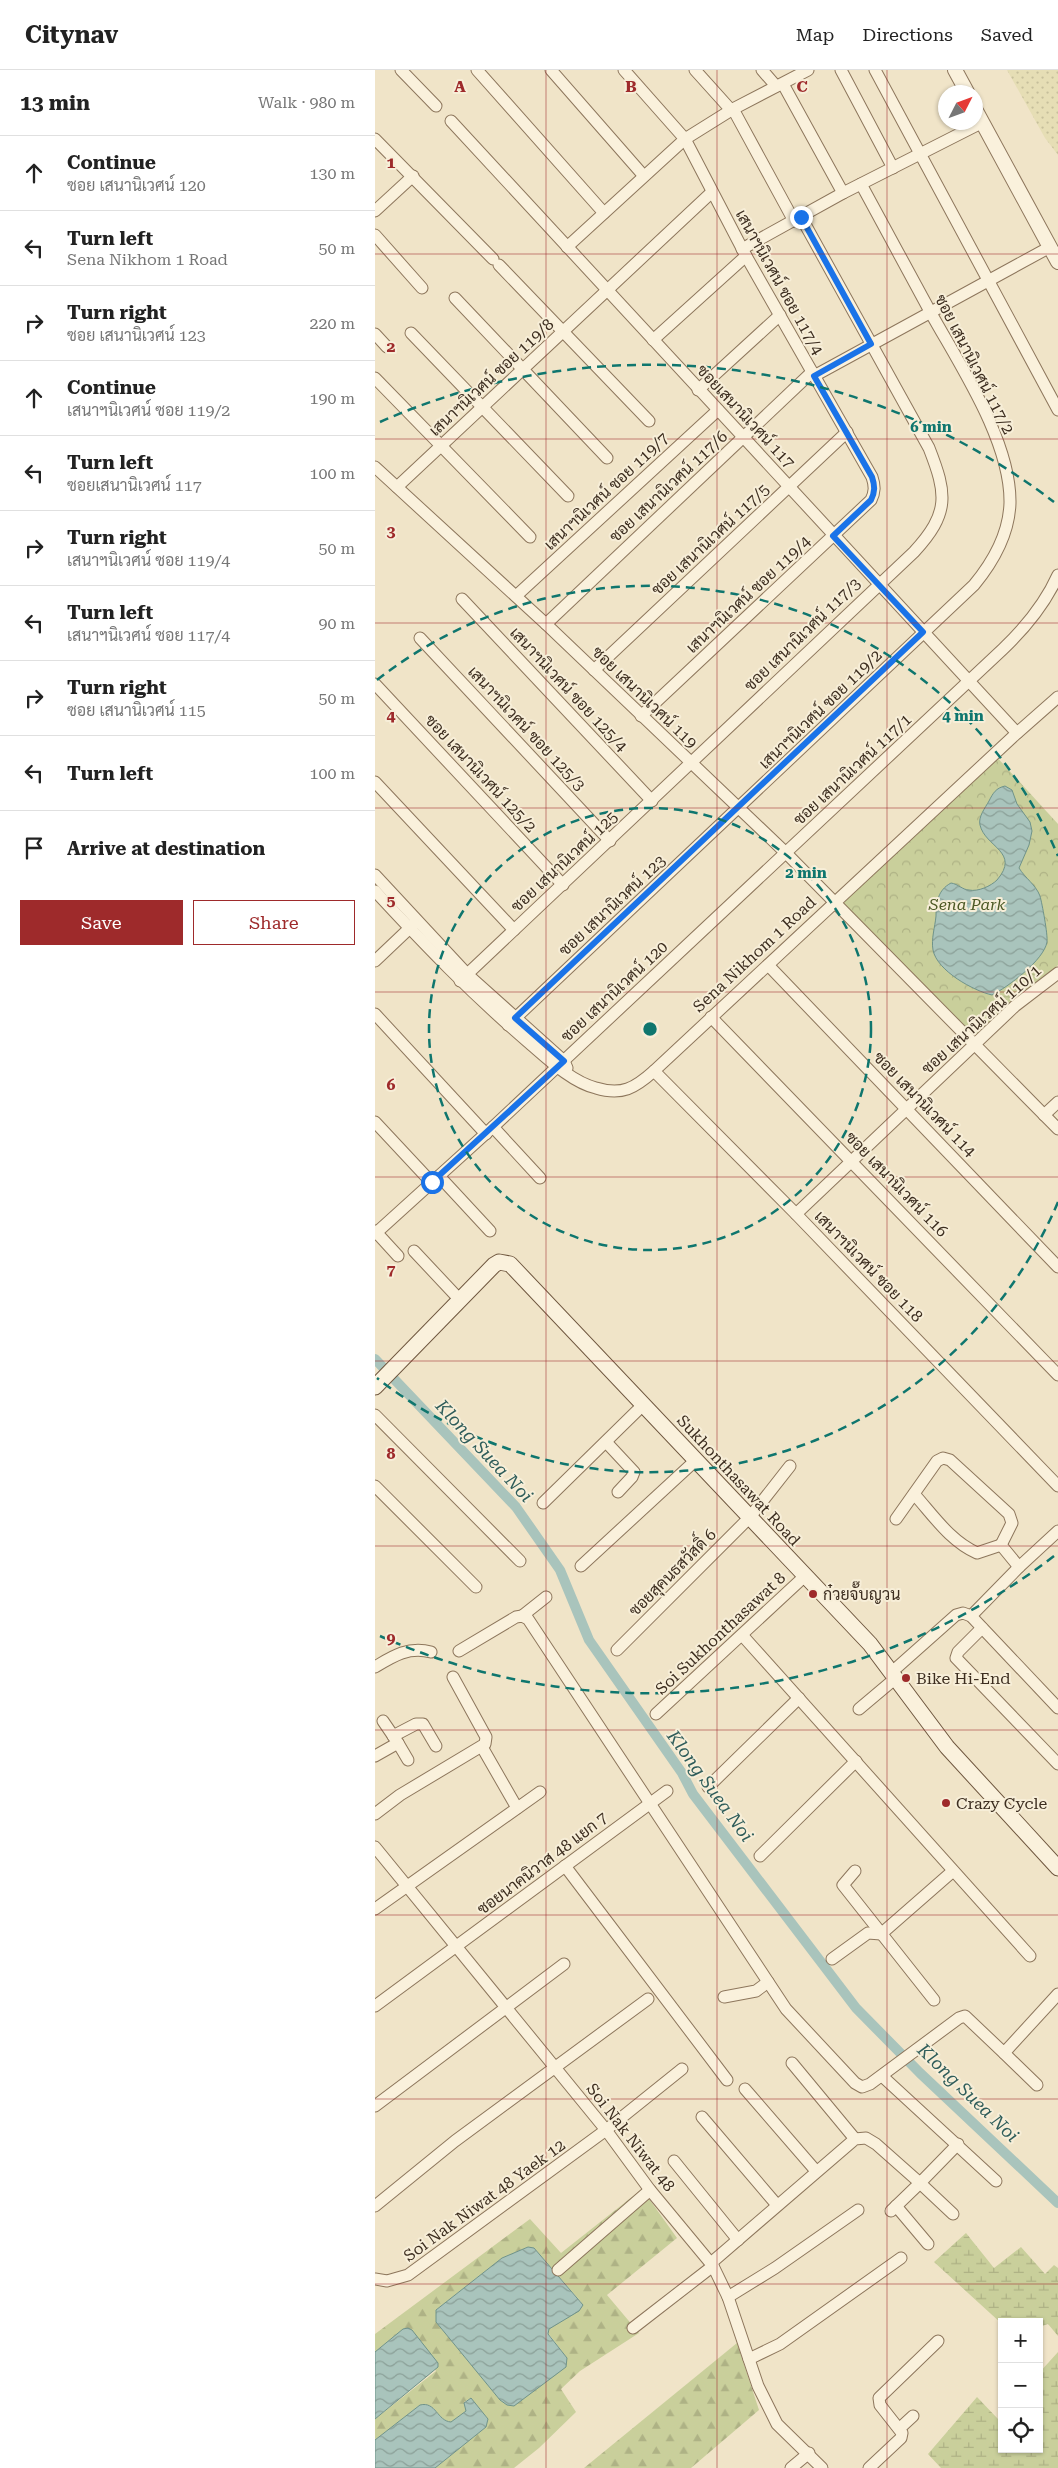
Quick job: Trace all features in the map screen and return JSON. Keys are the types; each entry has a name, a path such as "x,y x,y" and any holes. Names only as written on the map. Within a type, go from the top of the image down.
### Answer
{"main road":[{"name":"Sukhonthasawat Road","path":"384,1378 494,1264 499,1262 510,1264 870,1644 895,1674 947,1747 1058,1868"}],"street":[{"path":"401,70 436,106"},
{"path":"477,70 604,213"},
{"path":"551,70 643,175"},
{"name":"เสนาฯนิเวศน์ ซอย 117/4","path":"624,70 685,139 744,252 872,477 874,494"},
{"path":"695,70 732,110 871,344"},
{"path":"762,70 779,85 843,193"},
{"path":"567,247 643,175 685,139 732,110 808,70"},
{"path":"841,70 893,168"},
{"path":"876,70 1058,410"},
{"path":"955,70 963,85"},
{"name":"ซอยเสนานิเวศน์ 117","path":"451,122 608,290 698,390 745,437 833,536 879,583 1017,733"},
{"path":"983,122 1058,262"},
{"path":"653,340 744,252 843,193 967,130"},
{"path":"375,139 413,176 649,422"},
{"path":"375,211 413,176"},
{"name":"ซอย เสนานิเวศน์ 117/2","path":"861,184 973,389 998,443 1009,483 1010,504 1006,529 989,567 974,585 923,632"},
{"name":"เสนาฯนิเวศน์ ซอย 119/8","path":"397,487 712,192"},
{"path":"375,235 422,288"},
{"name":"ซอย เสนานิเวศน์ 117/6","path":"546,624 813,374 1050,247"},
{"path":"455,298 607,458"},
{"path":"698,390 780,315"},
{"path":"411,333 568,496"},
{"path":"375,334 387,347"},
{"name":"ซอย เสนานิเวศน์ 117/3","path":"690,764 932,533 941,515 943,499 941,478 929,448 871,344"},
{"path":"375,378 529,536"},
{"name":"เสนาฯนิเวศน์ ซอย 119/7","path":"516,596 718,410"},
{"name":"ซอย เสนานิเวศน์ 117/5","path":"594,670 847,432"},
{"name":"ซอย เสนานิเวศน์ 119","path":"375,467 546,624 690,764 786,853 1058,1129"},
{"name":"เสนาฯนิเวศน์ ซอย 119/4","path":"641,716 871,500 874,494"},
{"name":"ซอย เสนานิเวศน์ 117/1","path":"786,853 969,682 1028,624 1051,592 1058,575"},
{"name":"เสนาฯนิเวศน์ ซอย 125/4","path":"462,599 652,800"},
{"name":"เสนาฯนิเวศน์ ซอย 119/2","path":"738,809 923,632"},
{"name":"เสนาฯนิเวศน์ ซอย 125/3","path":"420,638 610,841"},
{"name":"ซอย เสนานิเวศน์ 125/2","path":"375,684 563,885"},
{"name":"Sena Nikhom 1 Road","path":"375,891 413,924 464,977 569,1074 595,1088 623,1090 633,1088 654,1071 1058,697"},
{"name":"ซอย เสนานิเวศน์ 125","path":"464,977 690,764"},
{"path":"375,782 515,930"},
{"name":"ซอย เสนานิเวศน์ 123","path":"512,1021 738,809"},
{"name":"ซอย เสนานิเวศน์ 120","path":"375,1232 489,1130 786,853"},
{"name":"Sena Nikhom 1 Road","path":"375,875 413,924"},
{"path":"375,961 413,924"},
{"name":"ซอย เสนานิเวศน์ 114","path":"768,964 1058,1267"},
{"name":"ซอย เสนานิเวศน์ 110/1","path":"796,1214 977,1045 1015,1006 1058,973"},
{"path":"375,1014 489,1130 540,1178"},
{"name":"ซอย เสนานิเวศน์ 116","path":"711,1017 1058,1375"},
{"name":"เสนาฯนิเวศน์ ซอย 118","path":"654,1071 796,1214 1058,1486"},
{"path":"1044,1115 1058,1102"},
{"path":"375,1122 490,1231"},
{"path":"375,1232 398,1256"},
{"path":"414,1251 460,1300"},
{"path":"543,1503 644,1404"},
{"path":"375,1415 520,1561"},
{"path":"606,1442 634,1472 632,1478 618,1492"},
{"path":"895,1519 937,1461 943,1458 950,1460 1009,1514 1012,1523 1001,1545 977,1553 955,1540 914,1494"},
{"path":"581,1566 696,1460"},
{"name":"ซอยสุคนธสวัสดิ์ 6","path":"617,1650 750,1517 790,1466"},
{"path":"375,1486 476,1587"},
{"path":"971,1616 1019,1567 1058,1531"},
{"path":"1001,1545 1019,1567"},
{"name":"Soi Sukhonthasawat 8","path":"656,1714 806,1575"},
{"path":"459,1651 516,1617 521,1616 546,1597"},
{"path":"859,1709 956,1615 963,1613 971,1616 1058,1708"},
{"path":"521,1616 527,1619 648,1804 786,2009 855,2084 863,2087 882,2076 959,2018 965,2016 1037,2085"},
{"path":"982,1628 958,1652 956,1658 1058,1764"},
{"path":"742,1636 1030,1956"},
{"path":"375,1667 396,1654 407,1651 423,1650 431,1652"},
{"path":"375,1814 400,1795 485,1744 486,1737 453,1677"},
{"path":"707,1787 799,1698"},
{"path":"383,1720 408,1760"},
{"path":"375,1756 417,1724 423,1724 436,1746"},
{"path":"482,1747 517,1808"},
{"path":"761,1856 856,1761"},
{"name":"ซอยนาคนิวาส 48 แยก 7","path":"375,2006 667,1791"},
{"path":"375,1909 539,1792"},
{"name":"Soi Nak Niwat 48","path":"375,1847 606,2130 651,2190 712,2264 727,2297 758,2386 777,2424 809,2452 822,2468"},
{"path":"565,1866 727,2080"},
{"path":"855,1871 843,1885 934,2000"},
{"path":"832,1959 868,1933 881,1934 953,1871"},
{"path":"375,2106 564,1964"},
{"path":"724,1997 756,1991 768,1982"},
{"path":"1003,2053 1058,1994"},
{"path":"375,2206 455,2141 556,2069 648,1999"},
{"path":"792,2063 855,2139"},
{"name":"Soi Nak Niwat 48 Yaek 12","path":"375,2278 387,2281 408,2275 606,2130 682,2069"},
{"path":"882,2076 996,2181"},
{"path":"745,2089 816,2171"},
{"path":"702,2117 777,2205"},
{"path":"633,2328 712,2264 777,2205 855,2139 866,2138 876,2144 953,2214"},
{"path":"928,2244 893,2209 957,2144"},
{"path":"674,2161 738,2240"},
{"path":"558,2270 651,2190"},
{"path":"727,2297 775,2268 859,2210"},
{"path":"749,2360 780,2344 901,2258"},
{"path":"869,2468 901,2438 902,2433 900,2428 880,2405 879,2398 938,2341"},
{"path":"900,2428 913,2416"},
{"path":"791,2468 809,2452"}],"shaded area":[{"path":"1007,70 1058,70 1058,155 1045,138"}],"green space":[{"name":"Sena Park","path":"994,754 1058,824 1058,965 977,1045 836,902"},
{"path":"642,2189 677,2238 607,2295 639,2333 580,2371 561,2389 576,2412 539,2448 514,2468 435,2468 486,2427 488,2419 471,2398 464,2402 466,2411 451,2422 446,2421 430,2406 420,2405 375,2440 375,2419 436,2371 403,2329 375,2352 375,2334 530,2219 561,2253","holes":["528,2247 534,2248 581,2302 549,2329 548,2333 567,2358 500,2400 436,2322 436,2310 502,2258"]},
{"path":"966,2233 994,2268 1021,2247 1045,2274 1054,2265 1058,2268 1058,2336 1048,2324 1043,2326 1043,2318 998,2318 998,2320 934,2262"},
{"path":"737,2343 759,2410 691,2468 584,2468"},
{"path":"1058,2352 1058,2468 941,2468 928,2454 977,2397 998,2419 998,2453 1043,2453 1043,2369"}],"water":[{"path":"1005,786 1012,790 1017,804 1030,822 1032,831 1029,845 1019,868 1036,888 1040,896 1047,942 1032,965 1007,986 992,995 966,985 941,965 936,958 932,942 937,901 943,889 951,883 967,890 980,889 997,880 1003,870 1005,863 1003,856 983,833 980,819 993,793"},
{"path":"528,2247 534,2248 583,2305 579,2311 549,2329 548,2334 567,2358 566,2367 514,2406 507,2405 500,2400 436,2322 436,2310 502,2258"},
{"path":"408,2328 412,2330 438,2363 438,2367 375,2419 375,2352 403,2329"},
{"path":"471,2398 488,2419 486,2427 435,2468 375,2468 375,2440 420,2405 430,2406 446,2421 451,2422 466,2411 464,2403"}],"waterway":[{"name":"Klong Suea Noi","path":"375,1359 516,1507 560,1570 589,1640 682,1773 693,1794 856,2008 920,2073 1058,2203"}],"place":[{"name":"ก๋วยจั๊บญวน","path":"813,1594"},
{"name":"Bike Hi-End","path":"906,1678"},
{"name":"Crazy Cycle","path":"946,1803"}],"route":[{"path":"432,1182 564,1061 515,1018 923,632 833,536 871,500 875,486 872,477 814,376 871,344 801,217"}]}
